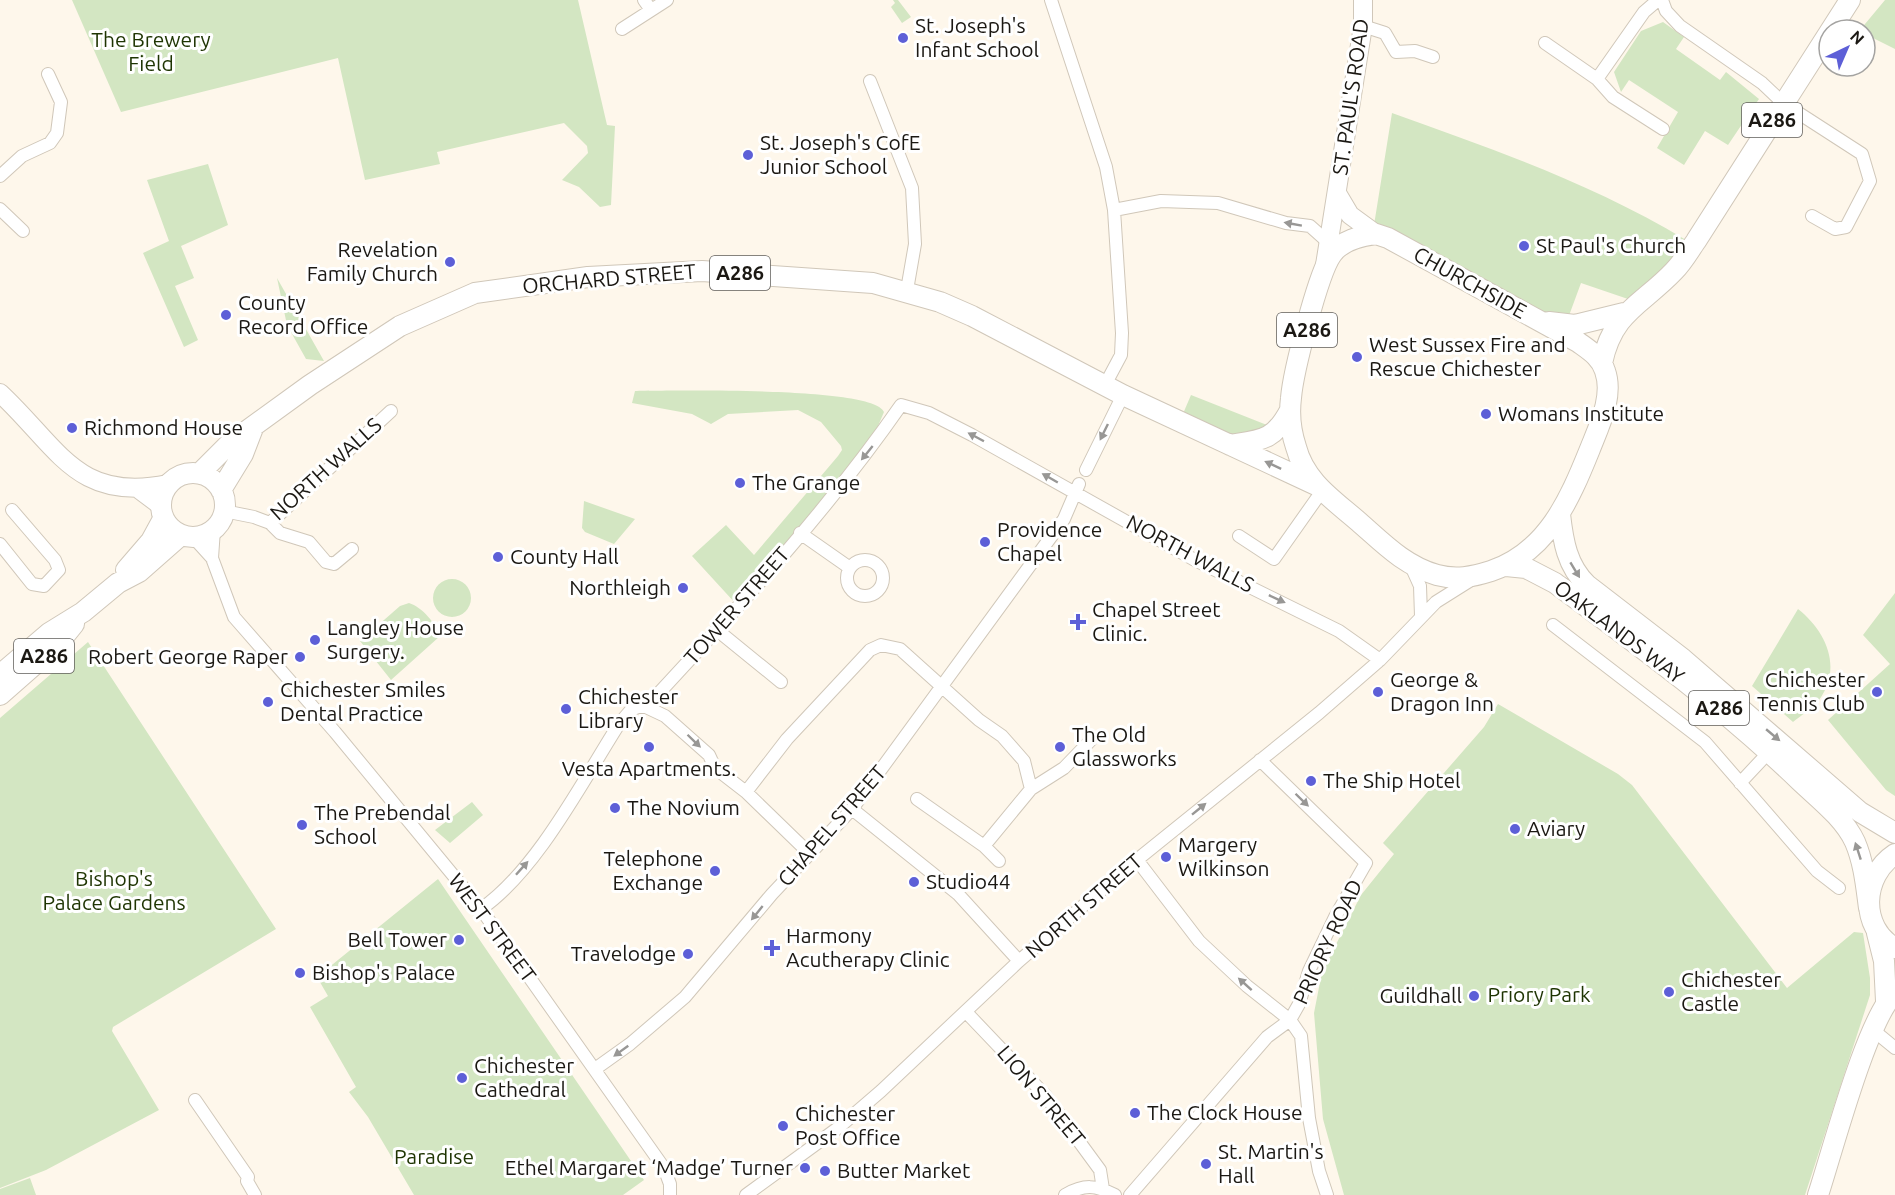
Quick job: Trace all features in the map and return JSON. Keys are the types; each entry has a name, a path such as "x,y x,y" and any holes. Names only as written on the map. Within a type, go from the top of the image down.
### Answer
{"main road":[{"name":"ST. PAUL'S ROAD","path":"1290,410 1293,385 1329,254 1363,26 1363,0"},
{"name":"A286","path":"1290,410 1296,448 1306,472 1319,488 1389,550 1410,564 1449,578 1477,576 1506,566 1523,556 1539,542 1560,514 1579,476 1607,400 1608,382 1602,363 1610,336 1624,313 1675,270 1850,0"},
{"name":"ST. PAUL'S ROAD","path":"1337,193 1350,215 1376,234"},
{"path":"1329,254 1353,238 1376,234"},
{"name":"CHURCHSIDE","path":"1376,234 1388,238 1578,342 1602,363"},
{"name":"ORCHARD STREET","path":"200,474 230,443 310,385 400,326 475,293 588,276 702,271 862,282 907,290 972,316 1123,395 1319,488"},
{"name":"A286","path":"1532,317 1566,326 1624,313"},
{"path":"0,393 81,475 110,487 140,490 168,484 182,474 200,474 209,477 221,490 224,511 214,529 187,536 140,490"},
{"name":"A286","path":"1230,445 1268,439 1280,428 1290,410"},
{"path":"221,490 243,454 253,428"},
{"path":"162,512 168,484"},
{"name":"A286","path":"118,583 131,562 151,542 162,512"},
{"name":"OAKLANDS WAY","path":"1560,514 1571,563 1577,575 1587,585 1683,659 1860,812 1895,833"},
{"name":"A286","path":"0,675 49,633 83,612 118,583 140,572 187,536"},
{"name":"OAKLANDS WAY","path":"1506,566 1526,568 1555,584 1719,708 1824,803 1850,834 1862,864 1872,917"},
{"name":"A286","path":"0,695 58,644 83,612"},
{"path":"1895,854 1885,861 1874,878 1869,893 1872,917 1895,948"},
{"name":"A286","path":"1818,1195 1873,1030 1891,997 1883,951 1872,917"}],"street":[{"path":"622,29 647,5 667,0"},
{"path":"1051,0 1106,167 1114,210 1122,333 1121,355 1105,385"},
{"path":"1597,79 1644,12 1660,0 1666,11 1680,26 1762,83 1783,103 1862,153 1870,181 1846,227 1835,229 1812,216"},
{"path":"1363,26 1385,33 1396,52 1415,51 1433,57"},
{"path":"1545,43 1597,79 1613,97 1663,129"},
{"path":"0,176 22,156 50,143 57,133 61,102 48,74"},
{"path":"870,81 912,188 915,244 907,290"},
{"path":"1114,210 1161,201 1218,203 1310,226 1329,254"},
{"path":"0,209 23,231"},
{"path":"1086,470 1123,395"},
{"name":"NORTH WALLS","path":"901,405 929,413 1078,489 1193,559 1339,631 1380,660"},
{"name":"TOWER STREET","path":"481,909 492,901 541,845 625,717 635,708 646,707 717,630 872,447 901,405"},
{"name":"NORTH WALLS","path":"224,511 270,524 391,411"},
{"path":"1239,536 1274,559 1319,488"},
{"name":"CHAPEL STREET","path":"595,1069 630,1044 685,996 852,808 1064,519 1078,489"},
{"path":"0,544 32,584 44,586 59,570 55,560 12,510"},
{"path":"270,524 280,533 309,542 326,562 334,564 352,549"},
{"name":"WEST STREET","path":"214,529 212,558 234,617 335,732 481,909 664,1168 670,1184 670,1195"},
{"path":"800,533 850,568"},
{"name":"WEST STREET","path":"187,536 212,558"},
{"path":"1410,564 1420,586 1421,616"},
{"name":"NORTH STREET","path":"746,1195 846,1120 1019,961 1137,860 1380,660 1440,599 1477,576"},
{"path":"1553,625 1705,742 1817,871 1839,888"},
{"path":"717,630 781,682"},
{"path":"746,792 787,739 870,650 882,645 900,649 1015,749 1024,761 1031,789"},
{"path":"646,707 681,729 711,758 716,768 746,792 810,854"},
{"path":"984,846 1031,789 1064,768 1091,740"},
{"path":"1740,783 1769,752"},
{"name":"PRIORY ROAD","path":"1260,760 1366,863 1330,928 1310,971 1299,1004 1290,1020 1301,1036 1309,1118 1319,1171 1327,1195"},
{"path":"917,799 984,846 999,861"},
{"path":"852,808 958,894 1019,961"},
{"path":"1130,1195 1267,1037 1290,1020 1247,986 1199,941 1137,860"},
{"name":"LION STREET","path":"966,1012 1045,1095 1100,1170 1103,1189"},
{"path":"1873,1030 1895,1048"},
{"path":"195,1100 248,1177 247,1181 255,1195"},
{"path":"1065,1195 1084,1186 1103,1189 1115,1195"}],"green space":[{"name":"The Brewery Field","path":"72,0 578,0 607,125 615,126 611,205 600,207 579,187 562,180 588,153 587,146 564,123 437,152 440,164 365,180 338,58 121,112"},
{"path":"893,0 898,0 911,17 902,23 891,7 895,3"},
{"path":"1885,0 1895,0 1895,49 1877,40 1877,18 1870,18"},
{"path":"1663,22 1684,37 1676,49 1720,80 1726,72 1759,99 1728,145 1705,131 1684,165 1657,148 1678,112 1629,80 1621,92 1614,72 1641,31"},
{"path":"1392,113 1542,169 1614,201 1686,240 1669,268 1628,299 1581,283 1567,321 1553,319 1374,225"},
{"path":"208,164 228,225 181,246 194,278 175,286 198,340 184,347 143,253 169,241 147,180"},
{"path":"277,278 324,361 306,359 287,325"},
{"path":"635,391 810,394 872,404 884,412 869,447 736,604 692,556 726,525 754,555 838,456 842,450 841,446 821,422 798,410 728,414 711,424 692,414 632,403"},
{"path":"1191,395 1272,427 1233,439 1182,416"},
{"path":"584,501 635,519 614,544 585,532 582,528"},
{"path":"452,579 465,585 471,598 465,611 452,617 439,611 433,598 439,585"},
{"name":"Chichester Tennis Club","path":"1895,593 1895,796 1886,790 1828,720 1890,664 1863,635"},
{"path":"409,603 419,608 428,617 439,637 391,680 360,641 400,606"},
{"path":"1798,609 1808,618 1823,639 1828,651 1830,675 1826,688 1816,703 1793,722 1752,686"},
{"name":"Bishop's Palace Gardens","path":"88,642 276,929 113,1027 112,1031 159,1110 46,1170 0,1188 0,718"},
{"name":"Priory Park","path":"1498,704 1618,774 1632,785 1787,988 1854,932 1863,933 1870,978 1870,995 1805,1195 1344,1195 1323,1119 1314,1013 1322,972 1361,895 1394,854 1383,843 1484,727"},
{"path":"472,802 483,815 450,843 435,830"},
{"name":"Paradise","path":"438,879 644,1180 623,1195 414,1195 368,1117 349,1092 356,1087 310,1007 328,996 317,977"},
{"path":"30,1178 36,1195 0,1195 0,1189"}],"place":[{"name":"St. Joseph's Infant School","path":"903,38"},
{"name":"St. Joseph's CofE Junior School","path":"748,155"},
{"name":"St Paul's Church","path":"1524,246"},
{"name":"Revelation Family Church","path":"450,262"},
{"name":"County Record Office","path":"226,315"},
{"name":"West Sussex Fire and Rescue Chichester","path":"1357,357"},
{"name":"Womans Institute","path":"1486,414"},
{"name":"Richmond House","path":"72,428"},
{"name":"The Grange","path":"740,483"},
{"name":"Providence Chapel","path":"985,542"},
{"name":"County Hall","path":"498,557"},
{"name":"Northleigh","path":"683,588"},
{"name":"Chapel Street Clinic.","path":"1078,622"},
{"name":"Langley House Surgery.","path":"315,640"},
{"name":"Robert George Raper","path":"300,657"},
{"name":"George & Dragon Inn","path":"1378,692"},
{"name":"Chichester Tennis Club","path":"1877,692"},
{"name":"Chichester Smiles Dental Practice","path":"268,702"},
{"name":"Chichester Library","path":"566,709"},
{"name":"Vesta Apartments.","path":"649,747"},
{"name":"The Old Glassworks","path":"1060,747"},
{"name":"The Ship Hotel","path":"1311,781"},
{"name":"The Novium","path":"615,808"},
{"name":"The Prebendal School","path":"302,825"},
{"name":"Aviary","path":"1515,829"},
{"name":"Margery Wilkinson","path":"1166,857"},
{"name":"Telephone Exchange","path":"715,871"},
{"name":"Studio44","path":"914,882"},
{"name":"Bell Tower","path":"459,940"},
{"name":"Harmony Acutherapy Clinic","path":"772,948"},
{"name":"Travelodge","path":"688,954"},
{"name":"Bishop's Palace","path":"300,973"},
{"name":"Chichester Castle","path":"1669,992"},
{"name":"Guildhall","path":"1474,996"},
{"name":"Chichester Cathedral","path":"462,1078"},
{"name":"The Clock House","path":"1135,1113"},
{"name":"Chichester Post Office","path":"783,1126"},
{"name":"St. Martin's Hall","path":"1206,1164"},
{"name":"Ethel Margaret ‘Madge’ Turner","path":"805,1168"},
{"name":"Butter Market","path":"825,1171"}]}
